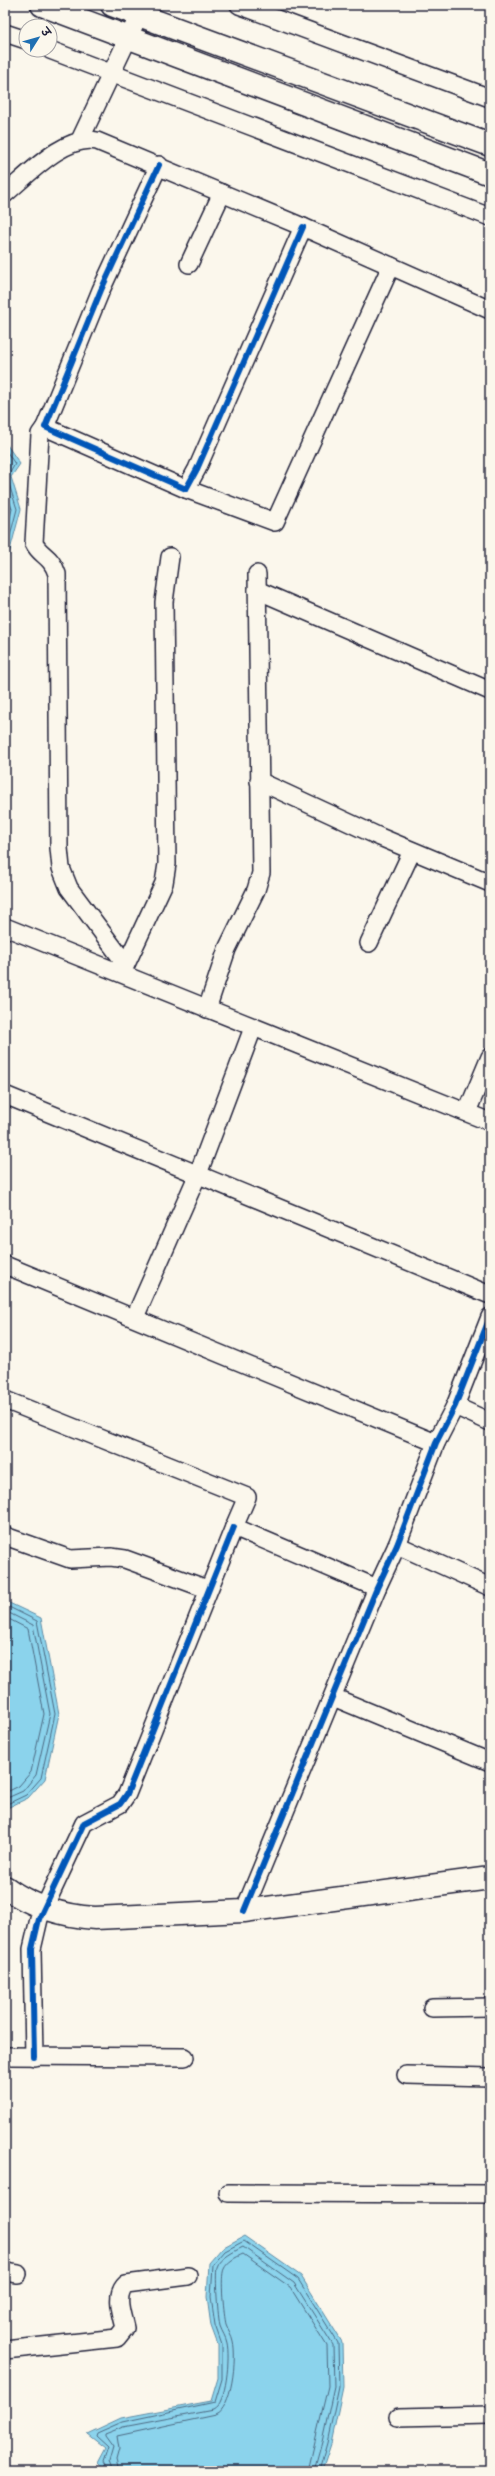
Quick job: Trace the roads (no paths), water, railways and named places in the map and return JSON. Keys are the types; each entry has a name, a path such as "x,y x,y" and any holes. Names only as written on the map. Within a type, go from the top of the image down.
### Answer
{"street":[{"path":"42,5 490,174"},
{"path":"112,5 490,145"},
{"path":"239,5 490,98"},
{"path":"80,140 126,37 139,15"},
{"path":"5,33 18,37"},
{"path":"58,53 490,217"},
{"path":"5,194 65,145 80,140 97,141 159,165 490,310"},
{"path":"123,969 69,888 61,868 59,848 57,574 48,557 39,551 34,543 40,434 45,427 101,290 159,165"},
{"path":"189,264 222,193"},
{"path":"186,489 197,468 303,227"},
{"path":"45,427 186,489 275,522 391,266"},
{"path":"123,969 164,883 167,864 164,602 170,557"},
{"path":"207,1009 227,950 256,890 261,873 257,582 490,691"},
{"path":"260,780 412,850 490,883"},
{"path":"369,943 412,850"},
{"path":"5,927 123,969 207,1009 490,1122"},
{"path":"135,1318 198,1174 253,1028"},
{"path":"467,1112 490,1057"},
{"path":"5,1095 490,1295"},
{"path":"5,1265 436,1442"},
{"path":"244,1911 377,1588 397,1545 436,1442 454,1406 490,1317"},
{"path":"5,1400 247,1498 207,1589 127,1794 120,1804 84,1824 78,1832 39,1919 32,1949 34,2056"},
{"path":"454,1406 490,1422"},
{"path":"234,1527 377,1588"},
{"path":"5,1536 70,1560 110,1557 125,1559 207,1589"},
{"path":"397,1545 490,1587"},
{"path":"333,1697 490,1762"},
{"path":"5,1887 45,1908 72,1916 94,1918 244,1911 490,1878"},
{"path":"432,2008 490,2007"},
{"path":"5,2056 185,2057"},
{"path":"406,2075 490,2077"},
{"path":"228,2193 490,2194"},
{"path":"5,2350 117,2338 125,2328 119,2297 126,2284 188,2276"},
{"path":"398,2417 490,2415"}],"water":[{"path":"5,442 20,464 11,477 21,509 5,569"},
{"path":"5,1601 41,1618 59,1714 45,1779 28,1798 5,1809"},
{"path":"244,2236 301,2276 342,2342 343,2387 331,2444 322,2471 105,2471 97,2463 105,2448 87,2434 121,2418 211,2401 218,2378 218,2345 211,2326 207,2297 209,2263 222,2248"}]}
